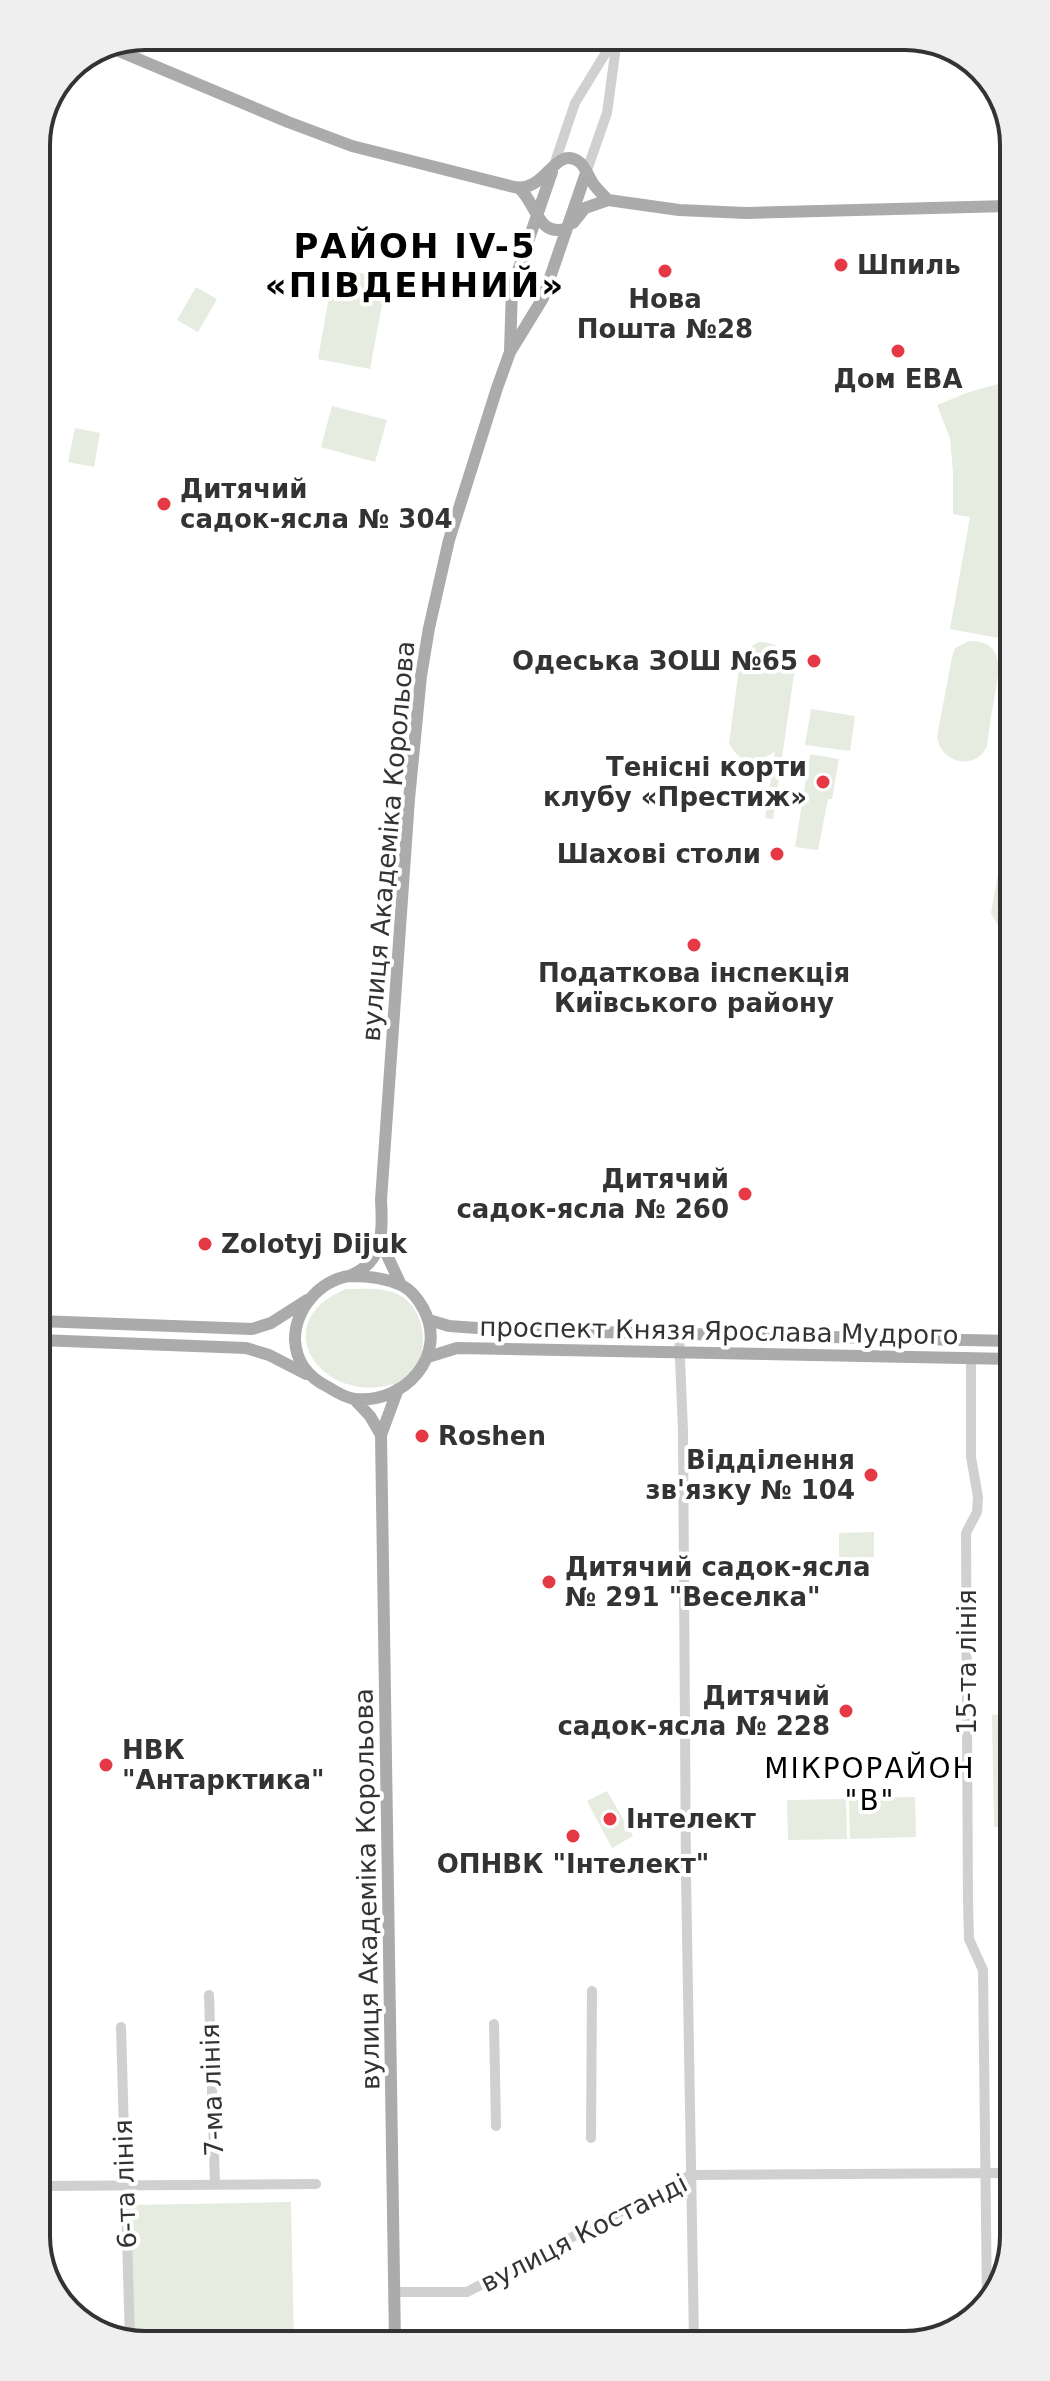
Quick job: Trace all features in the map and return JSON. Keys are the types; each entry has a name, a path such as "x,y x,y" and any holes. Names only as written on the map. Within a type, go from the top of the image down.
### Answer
{"main road":[{"path":"123,53 352,146 519,188 534,185 562,159 573,159 583,165 594,185 608,200"},
{"name":"вулиця Академіка Корольова","path":"510,352 512,288 554,165"},
{"name":"вулиця Академіка Корольова","path":"380,1249 406,837 421,676 429,628 449,540 487,417 510,352 543,298 586,173"},
{"path":"519,188 529,198 537,217 557,231 567,228 585,208 608,200 679,210 746,213 1000,206"},
{"path":"349,1276 363,1268 380,1249 386,1253 401,1285 417,1299 429,1320 431,1335 428,1357 415,1378 385,1396 354,1399"},
{"path":"50,1321 252,1329 271,1323 307,1300 319,1288 342,1277 374,1278 401,1285"},
{"path":"307,1300 295,1336 296,1352 310,1376"},
{"name":"проспект Князя Ярослава Мудрого","path":"429,1320 457,1327 1000,1341"},
{"path":"50,1340 246,1348 269,1355 354,1399 370,1416 381,1435"},
{"path":"971,1340 971,1358"},
{"name":"проспект Князя Ярослава Мудрого","path":"428,1357 457,1348 1000,1359"},
{"name":"вулиця Академіка Корольова","path":"395,2331 381,1435 398,1389"}],"street":[{"path":"554,165 575,103 607,50"},
{"path":"586,173 607,113 614,50"},
{"path":"679,1334 683,1431 685,1860 694,2331"},
{"name":"15-та лінія","path":"971,1358 971,1457 978,1497 977,1512 966,1533 969,1939 983,1970 987,2284"},
{"path":"591,2138 592,1991"},
{"name":"7-ма лінія","path":"209,1995 215,2184"},
{"path":"494,2024 496,2126"},
{"name":"6-та лінія","path":"121,2027 130,2330"},
{"name":"вулиця Костанді","path":"395,2292 467,2292 691,2175 1000,2173"},
{"path":"50,2186 316,2184"}],"shaded area":[{"path":"334,268 387,278 370,369 318,359"},
{"path":"196,287 217,299 198,332 177,320"},
{"path":"1000,383 1000,638 950,629 970,517 953,514 950,438 937,405"},
{"path":"332,406 387,420 375,462 321,447"},
{"path":"75,428 100,433 94,467 68,462"},
{"path":"969,641 990,646 998,661 998,670 987,746 975,759 959,761 945,753 937,737 955,648"},
{"path":"759,642 779,648 789,666 795,668 773,819 765,818 775,751 756,760 744,759 729,743 740,662 747,650"},
{"path":"811,709 855,716 850,751 805,745"},
{"path":"810,754 839,759 818,850 795,847"},
{"path":"1000,864 1000,925 991,913"},
{"path":"346,1289 395,1293 405,1298 418,1315 423,1347 416,1367 402,1380 385,1386 361,1387 340,1381 323,1370 311,1355 306,1338 309,1320 322,1303"},
{"path":"874,1532 874,1557 839,1558 839,1533"},
{"path":"992,1715 1000,1715 1000,1827 994,1827"},
{"name":"Інтелект","path":"607,1791 633,1836 612,1848 587,1801"},
{"path":"915,1797 916,1837 850,1839 849,1798"},
{"path":"846,1799 847,1839 788,1840 787,1800"},
{"path":"291,2202 294,2331 133,2330 130,2205"}],"place":[{"name":"Шпиль","path":"841,265"},
{"name":"Нова Пошта №28","path":"665,271"},
{"name":"Дом ЕВА","path":"898,351"},
{"name":"Дитячий садок-ясла № 304","path":"164,504"},
{"name":"Одеська ЗОШ №65","path":"814,661"},
{"name":"Тенісні корти клубу «Престиж»","path":"823,782"},
{"name":"Шахові столи","path":"777,854"},
{"name":"Податкова інспекція Київського району","path":"694,945"},
{"name":"Дитячий садок-ясла № 260","path":"745,1194"},
{"name":"Zolotyj Dijuk","path":"205,1244"},
{"name":"Roshen","path":"422,1436"},
{"name":"Відділення зв'язку № 104","path":"871,1475"},
{"name":"Дитячий садок-ясла № 291 \"Веселка\"","path":"549,1582"},
{"name":"Дитячий садок-ясла № 228","path":"846,1711"},
{"name":"НВК \"Антарктика\"","path":"106,1765"},
{"name":"Інтелект","path":"610,1819"},
{"name":"ОПНВК \"Інтелект\"","path":"573,1836"}],"district":[{"name":"РАЙОН IV-5 «ПІВДЕННИЙ»","path":"415,266"},
{"name":"МІКРОРАЙОН \"В\"","path":"870,1784"}]}
